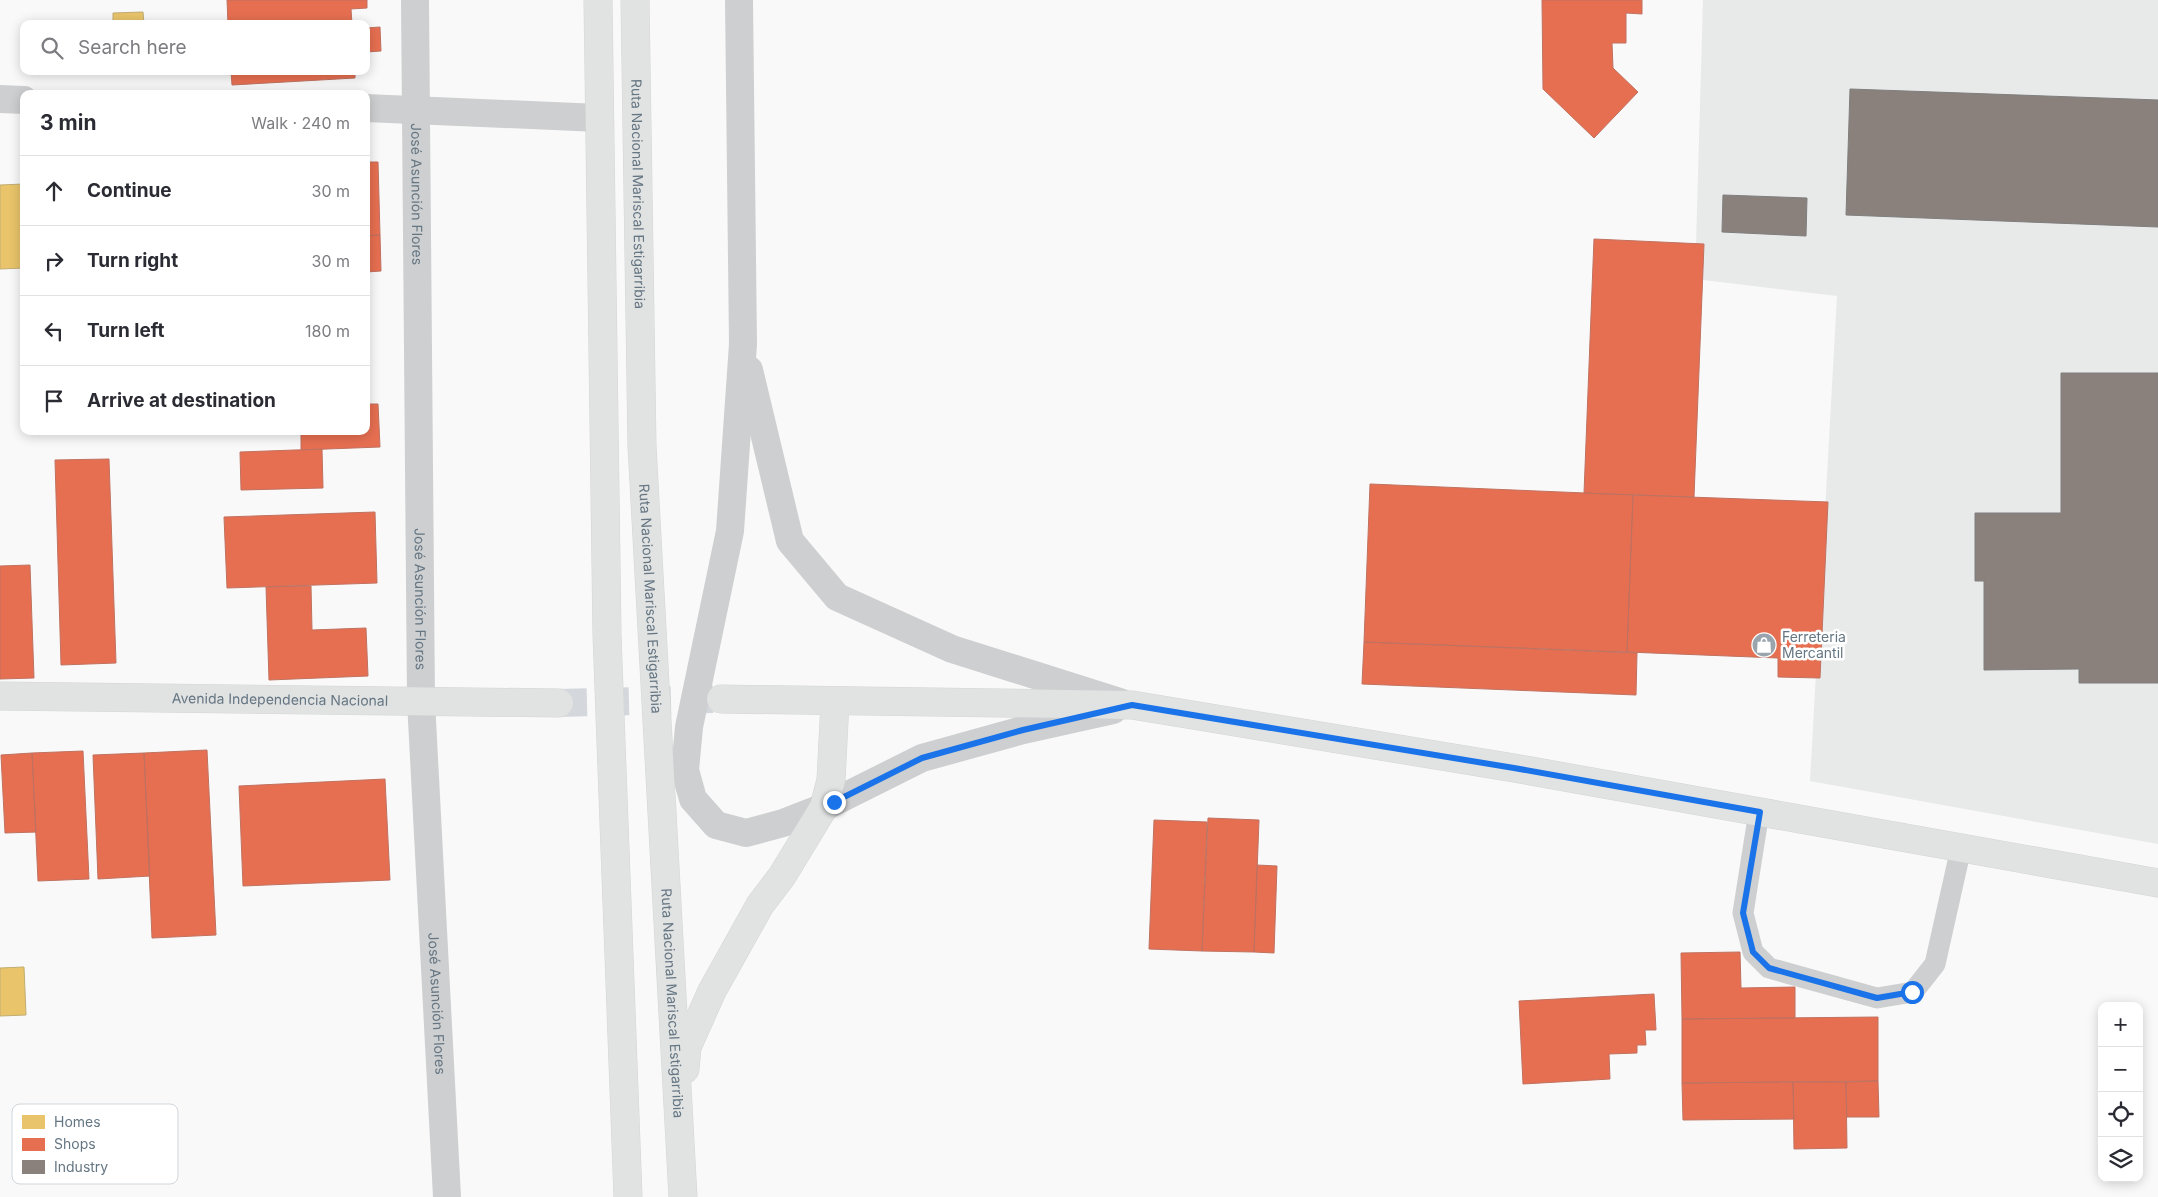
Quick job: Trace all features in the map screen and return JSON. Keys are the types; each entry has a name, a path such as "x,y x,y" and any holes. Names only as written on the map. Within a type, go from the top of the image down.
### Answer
{"main road":[{"path":"598,0 607,635 628,1197"},
{"name":"Ruta Nacional Mariscal Estigarribia","path":"635,0 642,446 683,1197"},
{"name":"Avenida Independencia Nacional","path":"0,696 559,703"},
{"path":"721,699 1132,705 1524,770 2158,883"},
{"path":"679,1120 687,1047 712,991 760,905 782,876 824,807 831,780 835,702"}],"street":[{"name":"José Asunción Flores","path":"414,0 421,701 447,1197"},
{"path":"739,0 743,344 730,531 689,727 685,770 692,799 716,825 746,834 783,823 824,807 922,758 1023,730 1132,705"},
{"path":"0,99 20,100"},
{"path":"370,108 599,118"},
{"path":"743,344 790,541 837,597 952,649 1132,705"}],"lane":[{"path":"1760,812 1743,913 1753,952 1769,968 1877,998 1912,992 1935,964 1961,848"}],"shaded area":[{"path":"1703,0 2158,0 2158,844 1810,781 1837,296 1695,279"}],"building: Homes":[{"path":"143,12 144,20 113,20 113,13"},
{"path":"20,184 20,268 0,269 0,185"},
{"path":"24,967 26,1015 0,1016 0,968"}],"building: Shops":[{"path":"227,0 367,0 367,8 351,9 352,20 228,20"},
{"path":"1542,0 1642,0 1642,14 1626,13 1626,43 1612,43 1613,68 1638,92 1594,138 1543,89"},
{"path":"380,27 381,51 370,52 370,28"},
{"path":"231,75 355,75 355,78 232,85"},
{"path":"370,162 378,162 380,235 370,236"},
{"path":"380,235 381,271 370,272 370,236"},
{"path":"1594,239 1704,244 1694,497 1584,493"},
{"path":"370,404 378,404 380,447 301,450 301,435 370,435"},
{"path":"322,449 323,488 241,490 240,452"},
{"path":"109,459 116,663 61,665 55,460"},
{"path":"1370,484 1633,495 1627,652 1364,642"},
{"path":"1633,495 1828,502 1820,678 1778,677 1778,658 1627,652"},
{"path":"375,512 377,583 227,588 224,517"},
{"path":"30,565 34,678 0,679 0,566"},
{"path":"311,586 312,630 366,628 368,676 269,680 266,587"},
{"path":"1364,642 1637,653 1636,695 1362,684"},
{"path":"207,750 216,935 152,938 144,753"},
{"path":"83,751 89,879 38,881 32,753"},
{"path":"32,753 36,832 5,833 1,755"},
{"path":"144,753 150,876 98,879 93,755"},
{"path":"385,779 390,880 243,886 239,786"},
{"path":"1208,818 1259,820 1254,952 1202,951"},
{"path":"1154,820 1207,822 1202,951 1149,949"},
{"path":"1257,865 1277,866 1274,953 1254,952"},
{"path":"1740,952 1741,988 1795,987 1795,1018 1682,1019 1681,953"},
{"path":"1654,994 1656,1030 1645,1030 1646,1045 1637,1045 1637,1053 1609,1054 1610,1079 1523,1084 1519,1001"},
{"path":"1878,1017 1878,1081 1682,1083 1682,1019"},
{"path":"1878,1081 1879,1117 1847,1117 1846,1082"},
{"path":"1793,1082 1794,1119 1683,1120 1682,1083"},
{"path":"1793,1082 1846,1082 1847,1148 1794,1149"}],"building: Industry":[{"path":"1850,89 2158,100 2158,227 1846,215"},
{"path":"1723,195 1807,198 1806,236 1722,232"},
{"path":"2061,373 2158,373 2158,683 2079,683 2079,669 1984,670 1984,581 1975,581 1975,513 2061,513"}],"tunnel":[{"path":"559,703 717,699"}],"place":[{"name":"Ferreteria Mercantil","path":"1764,645"}],"route":[{"path":"834,802 922,758 1023,730 1132,705 1514,768 1760,812 1743,913 1753,952 1769,968 1877,998 1912,992"}]}
